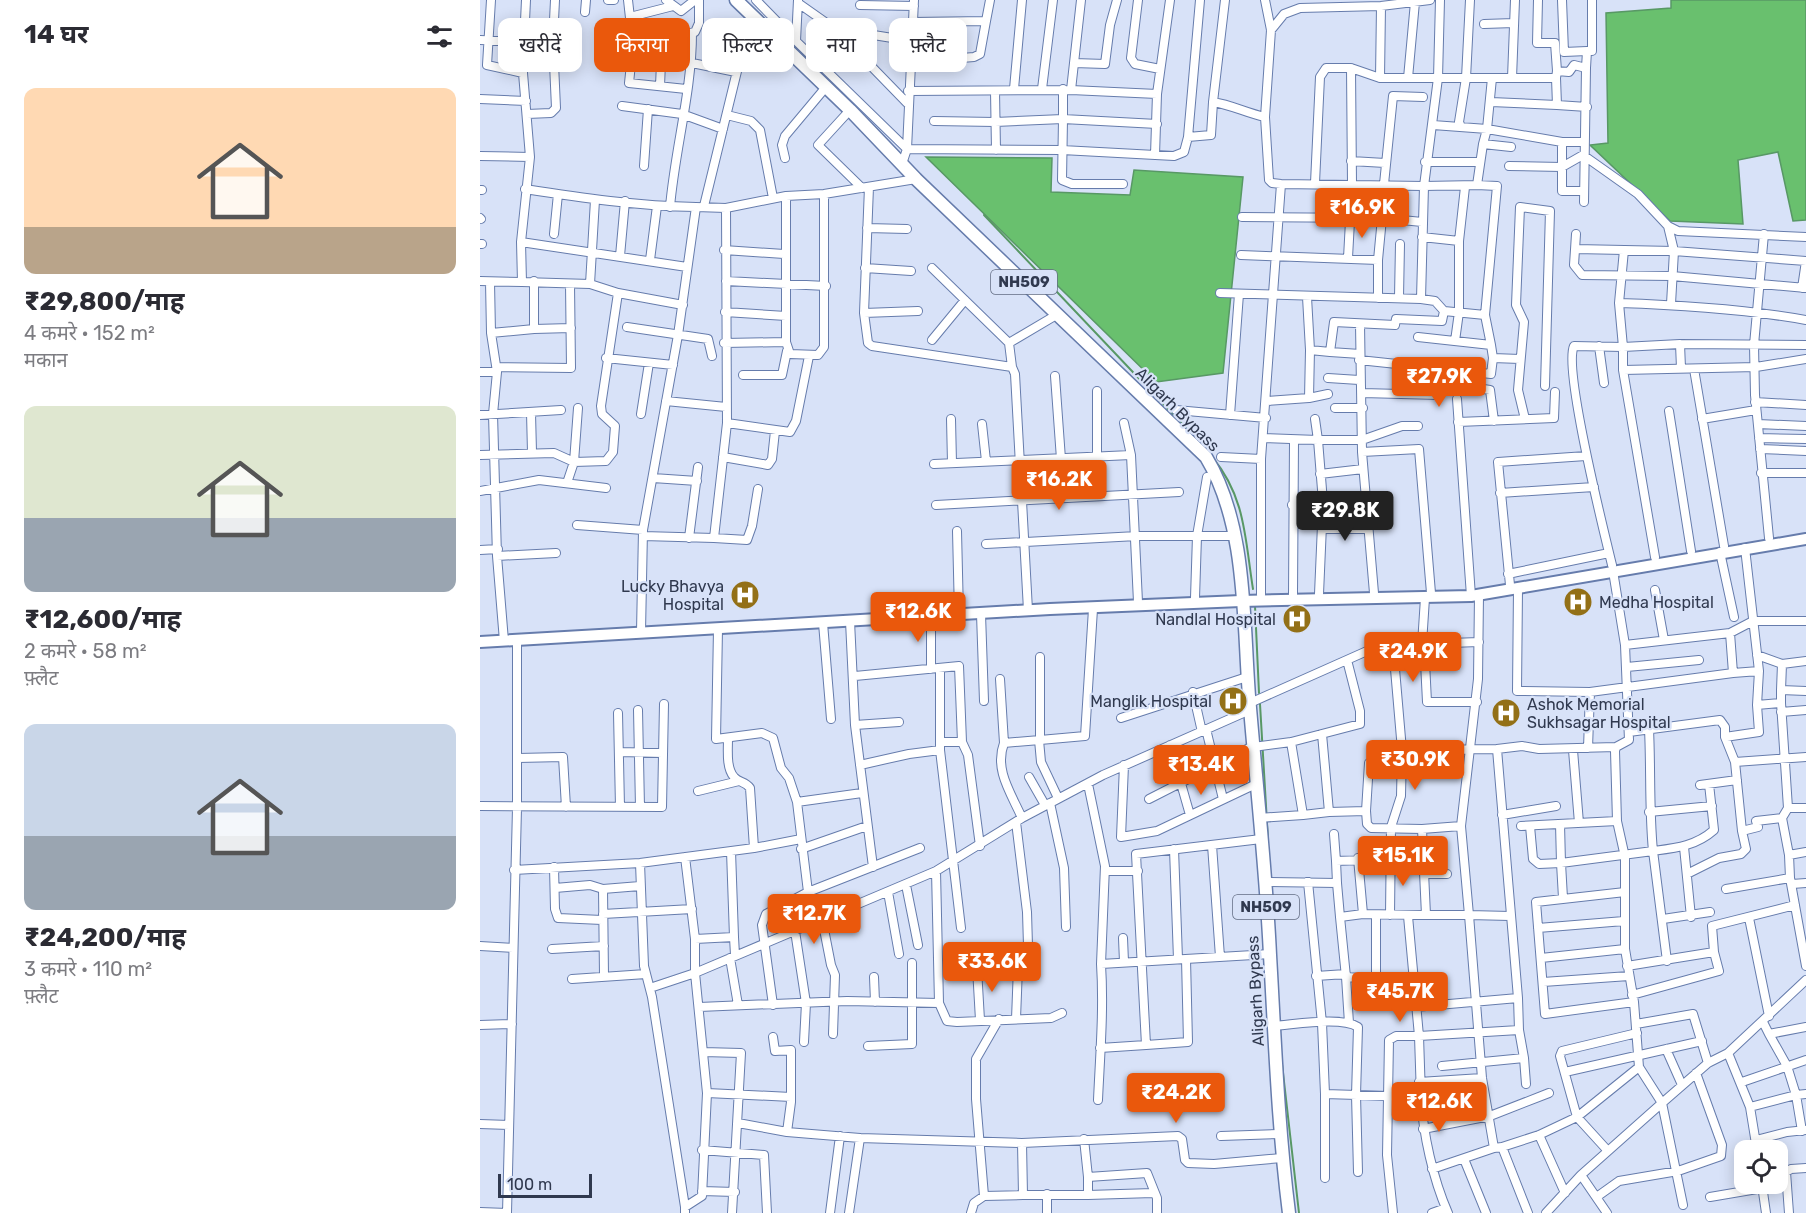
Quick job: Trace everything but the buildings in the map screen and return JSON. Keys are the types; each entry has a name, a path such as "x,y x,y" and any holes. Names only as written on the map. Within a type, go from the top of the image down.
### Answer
{"highway":[{"name":"Aligarh Bypass","path":"736,0 755,18"},
{"name":"Aligarh Bypass","path":"794,56 850,110 905,157 916,179 1206,458 1226,495 1234,536 1250,707 1257,746 1256,784 1263,818 1261,839 1268,882 1270,954 1277,1025 1280,1134 1289,1213"}],"main road":[{"path":"1722,549 1769,538 1806,533"},
{"path":"1612,568 1655,557 1745,548 1806,538"},
{"path":"1050,609 1064,606 1195,598 1473,594 1512,582 1612,568 1696,552"},
{"path":"480,642 1028,610 1093,609 1261,595 1374,593 1386,596"}],"street":[{"path":"490,0 484,41 487,64 523,73 530,157 521,242 522,282"},
{"path":"525,18 526,0"},
{"path":"554,18 555,0"},
{"path":"585,12 586,0"},
{"path":"608,0 614,0"},
{"path":"628,0 630,16 673,6"},
{"path":"666,0 681,11 697,0"},
{"path":"670,207 682,114 692,63 692,33 698,30 697,0"},
{"path":"756,0 905,157"},
{"path":"967,58 974,57 982,49 990,0"},
{"path":"1014,89 1022,0"},
{"path":"1042,89 1053,0"},
{"path":"1081,0 1074,63 1062,119 1061,174 1065,183 1123,184"},
{"path":"1074,63 1105,64 1110,25 1117,0"},
{"path":"1138,0 1131,58 1135,64 1160,69"},
{"path":"1155,155 1157,94 1170,0"},
{"path":"905,157 996,150 1181,155 1188,137 1200,0"},
{"path":"1188,137 1211,135 1225,0"},
{"path":"1264,0 1271,30 1265,117 1269,146 1268,176 1272,183 1497,186 1485,315 1493,357 1491,374 1310,350"},
{"path":"1271,30 1284,14 1300,8 1381,6 1430,0"},
{"path":"1421,299 1425,162 1433,125 1438,78 1440,0"},
{"path":"1461,127 1459,122 1466,78 1470,0"},
{"path":"1512,78 1515,0"},
{"path":"1538,0 1537,43 1555,43 1557,105"},
{"path":"1562,0 1564,52 1592,51 1592,0"},
{"path":"796,41 798,2"},
{"path":"798,2 820,18"},
{"path":"1408,78 1415,2"},
{"path":"860,5 914,3 913,18"},
{"path":"1380,78 1381,6"},
{"path":"967,21 986,21"},
{"path":"1484,24 1514,22"},
{"path":"1584,202 1583,142 1587,107 1587,51"},
{"path":"692,63 702,65"},
{"path":"1315,183 1320,77 1326,68 1351,68 1380,78 1512,78 1569,72 1574,65 1586,68"},
{"path":"1348,258 1352,184 1351,68"},
{"path":"527,114 551,113 556,108 554,72"},
{"path":"630,72 629,82 686,89"},
{"path":"660,86 661,72"},
{"path":"641,632 643,533 683,305 687,267 700,207 727,115 736,72"},
{"path":"877,72 907,103"},
{"path":"905,157 910,72"},
{"path":"1477,185 1479,162 1488,129 1492,78"},
{"path":"785,158 782,145 785,136 826,87"},
{"path":"908,91 1042,89 1157,94"},
{"path":"995,91 996,150"},
{"path":"1384,184 1393,96 1423,97"},
{"path":"480,99 526,101"},
{"path":"1213,102 1232,105 1242,113 1265,117"},
{"path":"1491,102 1587,107"},
{"path":"622,106 682,114 723,129"},
{"path":"644,166 648,109"},
{"path":"850,110 818,145 865,187 867,228 864,313 866,339 872,346 1012,367"},
{"path":"727,115 751,121 760,130 772,198"},
{"path":"934,121 995,123 1062,119 1157,124"},
{"path":"1433,125 1488,129 1562,142 1583,142"},
{"path":"1562,142 1562,191 1584,190"},
{"path":"1483,144 1511,147"},
{"path":"1509,166 1562,167 1583,155"},
{"path":"1583,155 1638,194 1668,226 1678,231 1806,237"},
{"path":"480,156 530,157"},
{"path":"1351,161 1385,163"},
{"path":"1425,162 1479,162"},
{"path":"525,189 657,207 726,208 772,198 824,194 916,179"},
{"path":"1261,595 1260,459 1266,418 1281,184"},
{"path":"1455,341 1459,312 1459,241 1465,187"},
{"path":"554,234 558,194"},
{"path":"787,351 809,356 818,355 824,347 826,286 824,194"},
{"path":"743,375 782,375 787,351 784,254 786,196"},
{"path":"590,284 595,200"},
{"path":"620,256 625,201"},
{"path":"650,260 657,207"},
{"path":"1525,419 1518,390 1524,322 1516,305 1520,207 1550,211 1545,386"},
{"path":"714,538 727,423 724,343 726,208"},
{"path":"1242,217 1382,218 1422,222"},
{"path":"1378,298 1377,260 1382,218"},
{"path":"1668,226 1674,251 1671,303"},
{"path":"867,228 907,229"},
{"path":"1575,249 1674,251 1806,259 1804,288 1672,276 1582,275 1574,266 1575,249 1576,234"},
{"path":"1764,234 1754,345 1761,473 1769,538"},
{"path":"1422,237 1459,241"},
{"path":"521,242 687,267"},
{"path":"1399,297 1400,244"},
{"path":"724,250 784,254"},
{"path":"1624,250 1619,303 1623,370 1655,557"},
{"path":"1240,255 1377,260"},
{"path":"865,268 911,271"},
{"path":"932,268 1009,343 1015,374 1028,610"},
{"path":"480,281 590,284 618,293 683,305"},
{"path":"534,281 534,329"},
{"path":"726,281 826,286"},
{"path":"490,282 490,333 497,370 493,414 504,641"},
{"path":"480,372 571,368 570,284"},
{"path":"480,455 554,453 574,462 606,461 613,452 615,426 602,414 601,406 606,358 618,293"},
{"path":"1220,293 1307,297 1399,297 1435,302 1444,311 1485,315"},
{"path":"1230,415 1239,294"},
{"path":"1307,297 1310,350 1309,398"},
{"path":"932,340 965,300"},
{"path":"1619,303 1671,303 1806,320"},
{"path":"864,313 918,311"},
{"path":"1330,352 1334,322 1395,325 1396,319 1442,321 1444,311"},
{"path":"725,312 786,316"},
{"path":"1009,343 1058,314"},
{"path":"1360,324 1359,380 1363,408 1362,452 1374,593"},
{"path":"627,327 708,339 712,356"},
{"path":"490,333 571,328"},
{"path":"1418,337 1491,345"},
{"path":"724,343 786,342"},
{"path":"1680,344 1681,368"},
{"path":"1402,750 1497,749 1522,746 1573,750 1616,747 1629,741 1629,685 1625,645 1609,553 1586,456 1572,351 1574,346 1806,345"},
{"path":"1599,346 1604,383"},
{"path":"727,423 790,432 794,428 809,356"},
{"path":"1493,357 1520,359"},
{"path":"606,358 673,365"},
{"path":"1623,370 1756,367 1806,359"},
{"path":"641,414 649,363"},
{"path":"1694,369 1734,617"},
{"path":"1477,388 1478,373"},
{"path":"1055,376 1061,459"},
{"path":"1328,378 1359,380"},
{"path":"1362,393 1440,395 1442,385 1490,390 1494,421"},
{"path":"1097,391 1098,455"},
{"path":"1458,422 1554,418 1555,392"},
{"path":"1267,400 1309,398 1328,394"},
{"path":"1456,399 1479,642 1476,702 1461,826 1478,1002 1478,1033 1482,1078 1498,1148 1528,1213"},
{"path":"666,401 726,407"},
{"path":"1702,420 1756,406 1806,405"},
{"path":"567,483 574,462 578,408"},
{"path":"1335,408 1363,408"},
{"path":"480,415 561,410"},
{"path":"1176,410 1266,418"},
{"path":"1669,411 1696,552"},
{"path":"531,413 532,452"},
{"path":"1316,418 1323,502 1319,594"},
{"path":"951,419 952,463"},
{"path":"1124,423 1131,455 1137,536 1138,602"},
{"path":"982,424 986,461"},
{"path":"1758,424 1806,426"},
{"path":"1263,438 1294,441 1362,440 1402,426 1418,426"},
{"path":"723,458 768,465 772,459 775,431"},
{"path":"1759,438 1806,439"},
{"path":"1293,595 1294,441"},
{"path":"1362,452 1419,449 1428,596 1422,644"},
{"path":"1760,449 1806,451"},
{"path":"934,464 1131,455"},
{"path":"1586,456 1498,462 1512,582 1517,691 1590,692 1629,685 1759,671"},
{"path":"1221,457 1260,459"},
{"path":"689,538 698,467"},
{"path":"1320,474 1364,469"},
{"path":"1761,473 1806,473"},
{"path":"1195,598 1197,536 1207,477"},
{"path":"653,478 697,481"},
{"path":"480,491 539,480 606,488"},
{"path":"1500,493 1594,487"},
{"path":"577,525 689,538 747,540 758,489"},
{"path":"936,505 1179,492"},
{"path":"1292,505 1323,502"},
{"path":"1322,530 1368,529"},
{"path":"957,531 959,614"},
{"path":"986,544 1137,536 1234,536"},
{"path":"1725,737 1759,732 1757,705 1759,671 1745,548"},
{"path":"480,550 498,553 556,553"},
{"path":"1512,582 1609,553"},
{"path":"1655,590 1664,640"},
{"path":"1004,743 1085,736 1093,609"},
{"path":"981,614 984,701"},
{"path":"931,616 931,669"},
{"path":"850,621 855,676 855,725 873,867"},
{"path":"1625,645 1730,633 1754,621 1806,621"},
{"path":"823,623 831,718"},
{"path":"718,629 716,740 762,733 772,738 781,768 789,778 796,802 808,892 808,925"},
{"path":"1730,633 1733,673"},
{"path":"480,1212 507,1213 518,758 517,640"},
{"path":"650,988 695,973 936,871 1058,798 1366,651 1393,646 1479,642"},
{"path":"1390,915 1391,827 1401,796 1402,750 1393,646"},
{"path":"1757,655 1782,664 1806,661"},
{"path":"1041,657 1039,740 1041,762 1058,798"},
{"path":"1149,799 1257,746 1291,742 1360,724 1360,711 1347,660"},
{"path":"1627,667 1699,660"},
{"path":"1425,663 1427,702 1476,702"},
{"path":"1782,664 1781,712 1788,808 1782,818 1795,905 1803,934 1806,966"},
{"path":"855,676 959,666 962,742 968,755 980,846"},
{"path":"940,668 941,746 961,928"},
{"path":"1120,718 1193,692 1247,677"},
{"path":"1000,679 1004,743 1000,755 1002,776 1019,820 1027,912 1028,946 1025,958 1018,967 1016,1019"},
{"path":"1781,690 1806,691"},
{"path":"1193,692 1223,799"},
{"path":"1588,748 1590,692"},
{"path":"1757,705 1781,703"},
{"path":"480,806 662,807 664,704"},
{"path":"638,710 640,807"},
{"path":"1781,712 1806,710"},
{"path":"618,713 620,807"},
{"path":"1629,732 1720,720 1725,727 1725,737 1735,762 1746,849 1741,854 1719,858 1688,874"},
{"path":"855,725 899,722"},
{"path":"1649,729 1652,783 1649,812 1667,961"},
{"path":"1322,734 1329,812"},
{"path":"728,739 731,772 739,781"},
{"path":"860,765 962,742"},
{"path":"1291,742 1303,815"},
{"path":"1170,745 1190,815"},
{"path":"1616,747 1617,821 1625,857 1625,949 1636,1024 1639,1067 1662,1103 1678,1171 1683,1205"},
{"path":"1497,749 1519,1029 1526,1084"},
{"path":"1573,750 1579,823"},
{"path":"619,752 663,753"},
{"path":"518,758 563,757 566,807"},
{"path":"1735,762 1806,757"},
{"path":"1369,763 1365,811 1367,824 1371,828 1422,829 1461,826"},
{"path":"1124,765 1121,837 1157,831 1256,784"},
{"path":"1029,777 1047,804 1064,868 1066,927"},
{"path":"1700,785 1737,780"},
{"path":"698,791 739,781 746,783 750,788 754,848"},
{"path":"1088,784 1105,871 1101,964 1103,1018 1098,1100"},
{"path":"1617,821 1525,826 1535,862 1561,863 1625,857 1684,847 1706,838 1714,830 1709,784"},
{"path":"796,802 862,793"},
{"path":"1649,812 1712,806"},
{"path":"1502,814 1556,807"},
{"path":"1788,808 1806,808"},
{"path":"1263,818 1365,811"},
{"path":"1742,831 1758,828 1756,821 1782,818"},
{"path":"1560,824 1563,898"},
{"path":"801,849 867,826"},
{"path":"1422,829 1426,915"},
{"path":"1334,834 1349,1023"},
{"path":"514,870 640,863 754,848 801,839"},
{"path":"1146,1045 1136,854 1261,839"},
{"path":"1212,845 1220,957"},
{"path":"1684,847 1691,917"},
{"path":"773,1005 762,925 766,914 808,892 920,848"},
{"path":"1100,1048 1188,1042 1174,849"},
{"path":"731,851 734,937 732,956 738,1005"},
{"path":"1789,855 1806,852"},
{"path":"685,857 695,939 695,973 706,1093 702,1196 685,1210"},
{"path":"1336,861 1358,858 1390,859"},
{"path":"1358,858 1363,914"},
{"path":"640,863 640,912 646,974 685,1210"},
{"path":"554,867 555,909 558,918 602,917 692,909"},
{"path":"936,871 939,1003 947,1022 1051,1018 1062,1012"},
{"path":"1105,871 1138,871"},
{"path":"1424,874 1446,874"},
{"path":"1726,889 1791,881 1806,883"},
{"path":"1268,882 1337,883"},
{"path":"1308,882 1322,1023 1325,1178"},
{"path":"555,888 590,885 603,889 640,886"},
{"path":"906,885 918,945"},
{"path":"603,889 604,976"},
{"path":"888,892 899,954"},
{"path":"1625,892 1536,902 1545,1014 1633,999 1719,970 1714,952 1712,926 1795,905"},
{"path":"1663,919 1691,917 1710,912"},
{"path":"1341,917 1363,914 1510,916"},
{"path":"1376,915 1376,981"},
{"path":"1408,916 1412,981 1419,1036 1419,1082 1423,1129 1431,1150 1432,1169 1447,1211 1432,1213"},
{"path":"1728,1053 1742,1082 1750,1107 1755,1140 1804,1130 1787,1066 1769,1034 1749,918"},
{"path":"822,920 831,965 836,975 833,1034"},
{"path":"1539,928 1624,921"},
{"path":"795,931 806,1003 804,1042"},
{"path":"695,939 734,937"},
{"path":"1123,938 1124,962"},
{"path":"480,946 513,948"},
{"path":"552,949 604,946"},
{"path":"1541,958 1625,949"},
{"path":"1627,966 1714,952"},
{"path":"1101,964 1270,954"},
{"path":"868,1046 912,1044 914,1002 912,963"},
{"path":"977,968 980,1020"},
{"path":"572,980 646,974"},
{"path":"1316,976 1346,976 1376,981 1412,981"},
{"path":"1543,982 1629,976"},
{"path":"874,977 875,1002"},
{"path":"1546,1213 1581,1175 1708,1063 1728,1053 1805,982"},
{"path":"1415,1007 1518,998"},
{"path":"699,1007 834,1002 939,1003"},
{"path":"1636,1024 1693,1014 1708,1063"},
{"path":"984,1196 978,1140 976,1059 999,1019"},
{"path":"1277,1025 1349,1023 1358,1027 1356,1095 1358,1172"},
{"path":"480,1025 512,1024"},
{"path":"1769,1034 1806,1027"},
{"path":"1393,1213 1387,1155 1389,1040 1396,1036 1519,1029"},
{"path":"1608,1151 1577,1117 1560,1056 1562,1051 1637,1033"},
{"path":"773,1036 775,1051 790,1050 791,1097 787,1132"},
{"path":"1564,1072 1702,1041"},
{"path":"1666,1049 1682,1085"},
{"path":"703,1052 741,1053 735,1192 732,1213"},
{"path":"1442,1066 1524,1058"},
{"path":"1742,1082 1806,1060"},
{"path":"1432,1169 1539,1135 1577,1117 1639,1067"},
{"path":"1598,1196 1619,1181 1678,1171 1717,1159 1722,1151 1696,1073"},
{"path":"1419,1082 1482,1078"},
{"path":"706,1093 791,1097"},
{"path":"1423,1129 1490,1116 1549,1093"},
{"path":"1325,1094 1389,1098 1421,1097"},
{"path":"1750,1107 1806,1094"},
{"path":"738,1123 787,1132 860,1138 1022,1143 1178,1136 1182,1139 1185,1160 1191,1164 1282,1158"},
{"path":"480,1124 509,1125"},
{"path":"1221,1136 1280,1134"},
{"path":"1539,1135 1565,1193"},
{"path":"830,1213 840,1136"},
{"path":"849,1213 860,1138"},
{"path":"1084,1139 1088,1195"},
{"path":"1022,1143 1023,1195"},
{"path":"702,1150 764,1155 767,1213"},
{"path":"1464,1159 1486,1213"},
{"path":"1789,1213 1786,1172 1791,1169 1806,1168"},
{"path":"1088,1177 1147,1173 1157,1198 1157,1213"},
{"path":"1581,1175 1598,1196 1607,1213"},
{"path":"702,1191 735,1192"},
{"path":"971,1213 974,1203 984,1196 1153,1192"},
{"path":"1710,1197 1734,1192"},
{"path":"1047,1194 1047,1213"},
{"path":"1763,1194 1767,1213"}],"shaded area":[{"path":"1671,0 1806,0 1806,220 1793,221 1778,152 1738,160 1743,224 1670,221 1590,145 1608,143 1606,13 1671,8"},
{"path":"926,157 1052,158 1051,192 1130,195 1134,170 1243,177 1223,373 1156,382"}],"waterway":[{"path":"984,215 1203,446"},
{"path":"1212,457 1223,472 1238,503 1253,589"},
{"path":"1255,606 1259,693"},
{"path":"1260,704 1268,840"},
{"path":"1282,1064 1299,1213"}],"place":[{"name":"Lucky Bhavya Hospital","path":"745,595"},
{"name":"Medha Hospital","path":"1578,602"},
{"name":"Nandlal Hospital","path":"1297,619"},
{"name":"Manglik Hospital","path":"1233,701"},
{"name":"Ashok Memorial Sukhsagar Hospital","path":"1506,713"}]}
